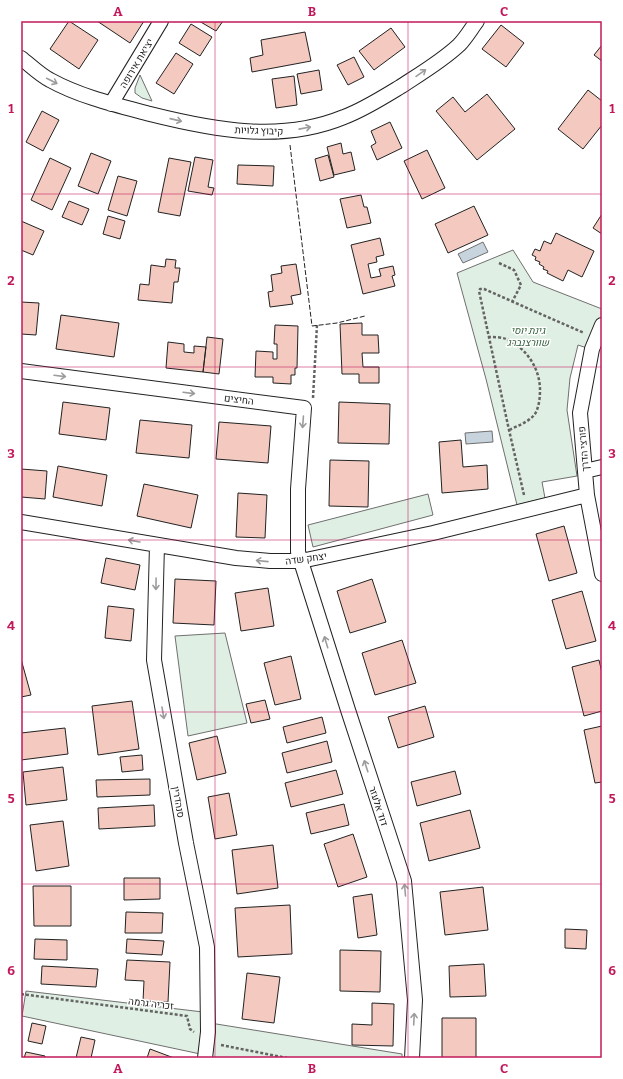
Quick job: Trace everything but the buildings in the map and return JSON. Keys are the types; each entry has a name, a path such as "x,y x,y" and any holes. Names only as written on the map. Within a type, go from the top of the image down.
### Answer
{"street":[{"name":"יציאת אירופה","path":"111,104 161,21"},
{"name":"קיבוץ גלויות","path":"21,58 49,80 71,90 111,104 180,122 217,128 264,133 290,131 319,126 344,117 385,96 420,74 460,44 477,21"},
{"name":"פורצי הדרך","path":"600,331 592,349 580,413 587,495 602,574"},
{"name":"החיצים","path":"21,371 304,408"},
{"path":"301,561 298,552 297,535 298,490 304,408"},
{"path":"585,471 602,467"},
{"name":"יצחק שדה","path":"21,522 236,558 270,562 301,561 433,533 587,495"},
{"name":"סנהדרין","path":"156,545 154,660 186,843 207,947 207,1042 205,1058"},
{"name":"דוד אלעזר","path":"301,561 404,881 415,1000 412,1058"}],"path":[{"path":"499,263 514,270 521,285 512,302"},
{"path":"528,509 488,337 479,291 480,289 484,289 580,332 600,331"},
{"path":"304,408 313,401 317,325"},
{"path":"488,337 506,339 526,354 534,363 540,383 539,405 534,414 523,423 509,430"},
{"name":"זכריה גרמה","path":"21,994 187,1016 190,1030 207,1042 287,1058"}],"green space":[{"path":"140,75 152,101 142,98 135,93 135,88"},
{"name":"גינת יוסי שוורצנברג","path":"513,250 533,282 602,309 602,317 590,349 578,345 570,378 567,410 577,476 542,482 545,498 517,505 486,379 457,273"},
{"path":"428,494 433,515 313,547 308,525"},
{"path":"225,633 247,723 188,736 175,636"},
{"path":"26,991 203,1012 204,1022 402,1054 402,1058 205,1058 205,1055 22,1016"}],"shaded area":[{"path":"483,242 488,252 463,263 458,254"},
{"path":"492,431 493,442 466,444 465,433"}],"fence":[{"path":"290,145 312,326 337,323 365,316"}]}
